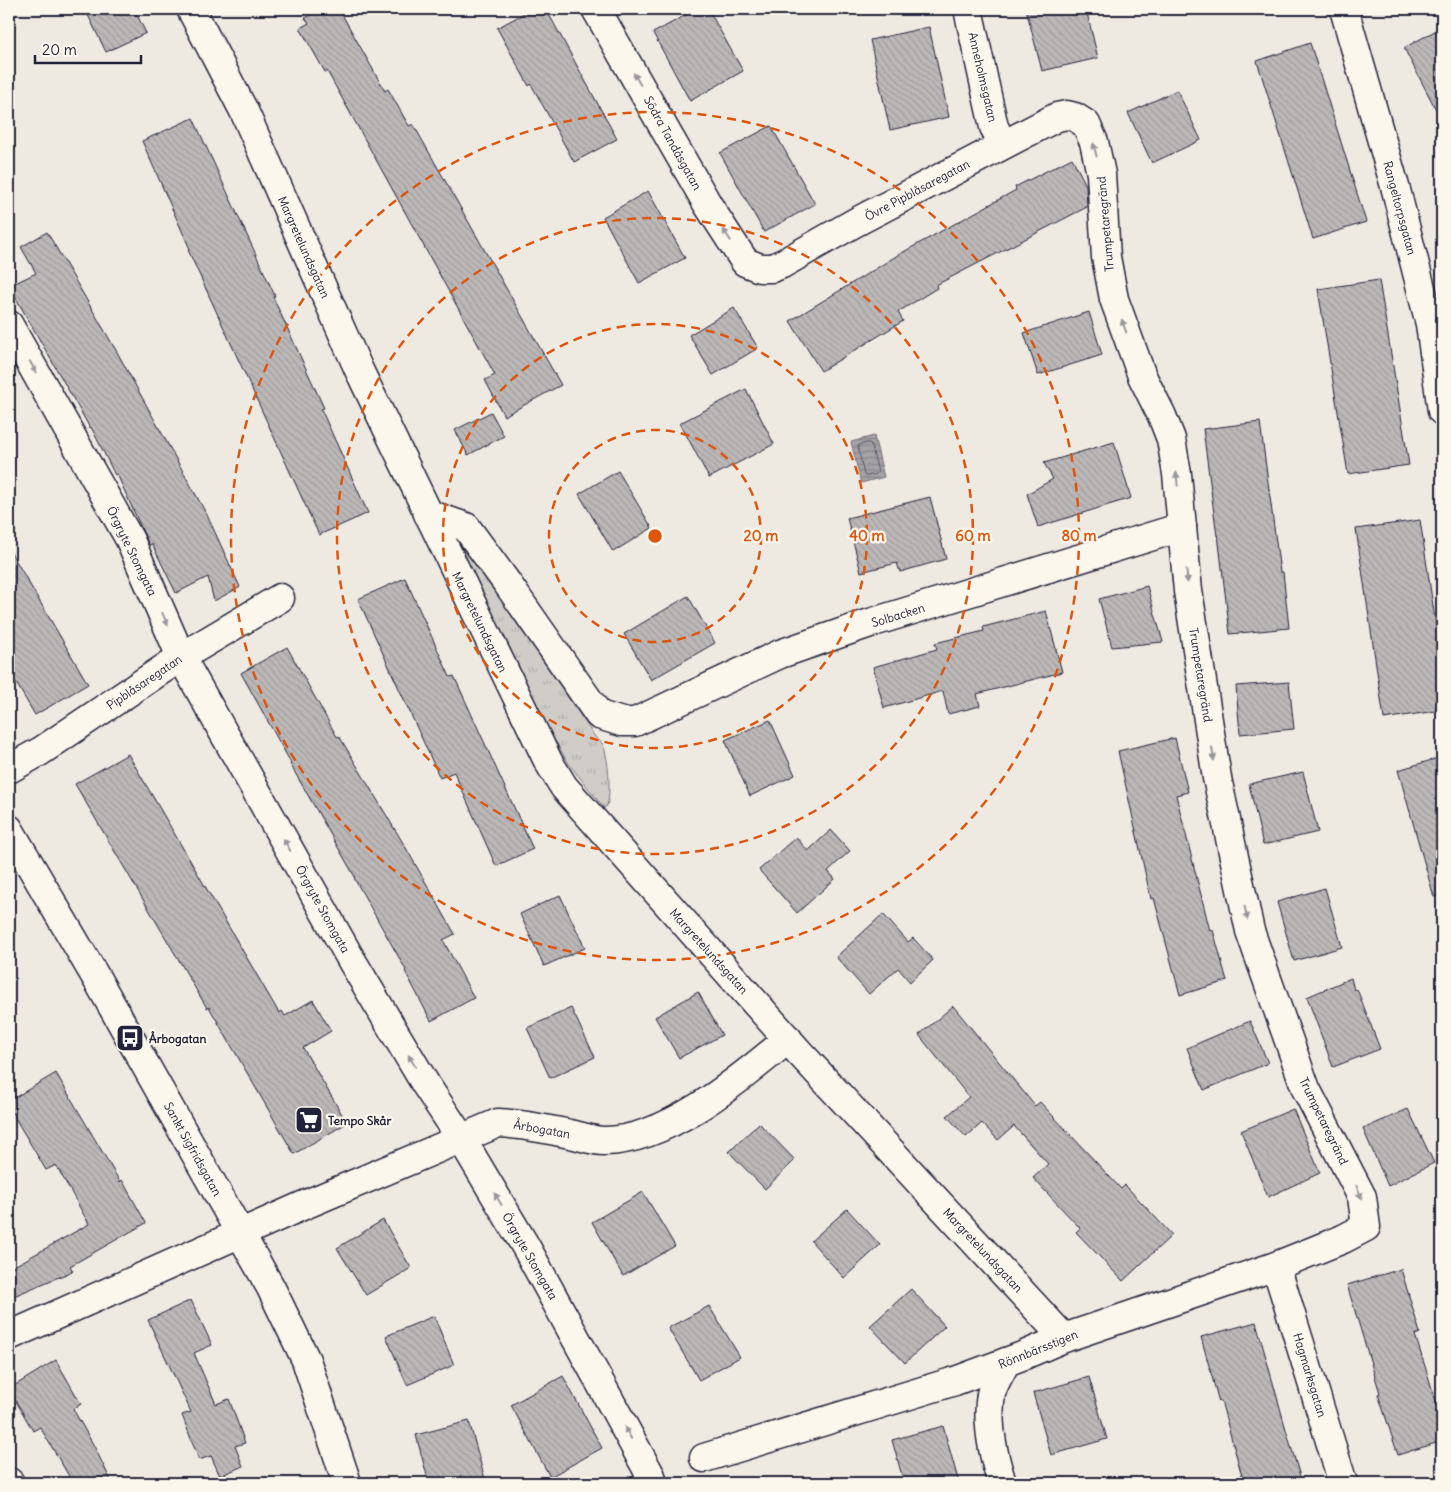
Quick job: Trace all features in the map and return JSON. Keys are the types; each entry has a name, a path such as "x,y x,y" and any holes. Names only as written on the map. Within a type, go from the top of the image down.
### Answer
{"street":[{"name":"Margretelundsgatan","path":"191,9 244,111 359,370 428,514 548,761 564,787 788,1039 1064,1338"},
{"name":"Södra Tandåsgatan","path":"596,9 708,205 745,262 760,268"},
{"name":"Anneholmsgatan","path":"968,9 994,127 1003,144"},
{"name":"Rangeltorpsgatan","path":"1344,9 1396,190 1430,324 1442,411"},
{"name":"Övre Pipblåsaregatan","path":"760,268 772,268 782,264 856,222 1056,117 1067,115 1075,117"},
{"name":"Trumpetaregränd","path":"1075,117 1086,124 1094,142 1101,174 1106,257 1114,299 1142,376 1171,439 1177,474 1188,590 1217,778 1250,932 1306,1089 1362,1197 1366,1228"},
{"name":"Örgryte Stomgata","path":"9,324 130,540 182,657 352,961 526,1247 652,1479"},
{"name":"Solbacken","path":"428,514 466,527 599,715 622,722 634,722 780,654 861,626 1182,527"},
{"name":"Pipblåsaregatan","path":"9,768 41,751 182,657 280,598"},
{"name":"Sankt Sigfridsgatan","path":"9,830 98,981 271,1288 306,1360 347,1483"},
{"name":"Årbogatan","path":"9,1336 498,1123 528,1125 602,1141 637,1137 676,1120 733,1084 788,1039"},
{"name":"Rönnbärsstigen","path":"704,1458 955,1381 1064,1338 1276,1266 1366,1228"},
{"name":"Hagmarksgatan","path":"1276,1266 1343,1483"},
{"path":"1002,1483 994,1457 990,1424 991,1392 1006,1362"}],"green space":[{"path":"449,529 471,555 595,737 602,744 607,758 609,784 607,806 604,808 569,764 546,726"}],"water":[{"path":"874,436 884,477 861,483 851,442"}],"building":[{"path":"85,9 134,9 146,33 106,52"},
{"path":"323,9 339,9 385,91 388,89 409,126 413,124 561,385 504,416 485,380 495,375 327,71 325,72 300,28 309,23 305,18"},
{"path":"532,9 546,9 617,139 574,162 531,84 529,86 497,28"},
{"path":"697,9 708,9 743,71 690,101 653,33"},
{"path":"1026,9 1086,9 1098,58 1042,71"},
{"path":"929,27 949,117 890,130 870,40"},
{"path":"1442,27 1442,121 1404,48"},
{"path":"1310,43 1366,222 1313,239 1257,61"},
{"path":"1177,90 1201,140 1152,163 1128,113"},
{"path":"193,118 275,296 273,297 324,408 321,409 368,513 319,535 188,250 190,249 142,141"},
{"path":"771,126 815,204 764,232 720,153"},
{"path":"1072,158 1086,185 1087,207 936,285 937,288 898,312 903,321 821,371 790,321 898,255 1016,190 1015,187"},
{"path":"648,191 685,258 639,283 603,217"},
{"path":"47,232 117,352 207,515 240,587 214,601 208,577 176,593 152,544 149,545 117,474 115,475 91,427 9,286 36,273 21,247"},
{"path":"1379,280 1409,465 1348,474 1318,289"},
{"path":"734,308 758,348 713,375 689,335"},
{"path":"1089,312 1102,355 1038,375 1024,333"},
{"path":"746,389 774,444 709,478 680,423"},
{"path":"491,412 504,436 468,455 455,430"},
{"path":"1260,422 1280,572 1283,572 1289,628 1230,634 1203,429"},
{"path":"1114,442 1131,498 1038,527 1027,494 1053,479 1044,463"},
{"path":"618,471 652,528 613,552 579,494"},
{"path":"930,497 946,559 900,572 897,563 861,572 847,518"},
{"path":"1420,520 1442,665 1442,710 1384,719 1356,529"},
{"path":"9,549 88,684 35,715 9,671"},
{"path":"405,578 450,677 454,676 533,849 496,866 454,772 440,778 358,599"},
{"path":"1147,586 1163,642 1112,647 1099,599"},
{"path":"688,596 715,643 651,680 624,634"},
{"path":"1046,611 1062,672 977,694 980,706 948,714 943,691 884,708 873,667 937,649 935,643 984,631 983,627"},
{"path":"287,647 337,737 339,736 455,934 443,940 474,998 431,1021 406,970 241,673"},
{"path":"1289,682 1294,729 1240,734 1236,686"},
{"path":"770,720 795,775 750,796 725,740"},
{"path":"1175,738 1188,792 1176,795 1210,931 1213,930 1227,981 1180,995 1154,898 1151,899 1118,751"},
{"path":"128,754 279,1013 282,1011 285,1016 313,1000 331,1031 303,1048 347,1123 294,1154 209,1007 207,1008 75,784"},
{"path":"1442,757 1442,896 1434,897 1398,770"},
{"path":"1303,772 1318,832 1263,845 1249,784"},
{"path":"831,830 850,851 828,871 835,879 797,913 759,870 796,837 808,851"},
{"path":"1325,888 1342,947 1294,961 1277,902"},
{"path":"560,895 585,948 544,966 520,914"},
{"path":"883,914 908,942 913,938 933,960 910,982 898,968 869,994 836,957"},
{"path":"1351,978 1354,990 1357,989 1380,1049 1333,1067 1307,997"},
{"path":"698,992 722,1035 679,1058 655,1017"},
{"path":"953,1006 1035,1106 1040,1102 1121,1189 1125,1185 1172,1235 1123,1281 1076,1232 1080,1228 1033,1178 1048,1164 1014,1126 998,1140 982,1123 966,1137 947,1116 969,1097 919,1035"},
{"path":"571,1008 595,1057 550,1078 527,1028"},
{"path":"1250,1021 1268,1063 1204,1090 1187,1048"},
{"path":"56,1073 120,1182 122,1180 146,1223 70,1266 73,1271 9,1298 9,1269 89,1224 56,1165 46,1170 9,1108 9,1101"},
{"path":"1293,1109 1320,1173 1268,1197 1241,1131"},
{"path":"1408,1109 1434,1163 1388,1186 1363,1129"},
{"path":"759,1123 795,1160 765,1189 729,1152"},
{"path":"643,1192 675,1246 623,1276 592,1222"},
{"path":"847,1209 880,1245 844,1278 811,1241"},
{"path":"383,1220 411,1268 366,1295 337,1248"},
{"path":"1401,1269 1420,1333 1415,1335 1442,1420 1442,1441 1398,1455 1378,1394 1380,1393 1347,1285"},
{"path":"911,1289 945,1326 905,1363 870,1326"},
{"path":"191,1300 212,1345 194,1353 216,1404 229,1399 245,1443 235,1446 243,1466 220,1476 211,1456 199,1460 182,1415 191,1412 148,1320"},
{"path":"709,1306 740,1357 699,1380 668,1328"},
{"path":"434,1316 454,1365 407,1385 386,1336"},
{"path":"1256,1322 1302,1483 1244,1483 1221,1401 1219,1402 1201,1337"},
{"path":"56,1360 81,1404 73,1409 112,1483 73,1483 40,1427 33,1431 9,1389"},
{"path":"563,1376 602,1448 550,1477 511,1405"},
{"path":"1089,1377 1107,1439 1051,1455 1033,1393"},
{"path":"469,1421 486,1483 429,1483 416,1435"},
{"path":"943,1426 959,1483 904,1483 892,1440"}],"place":[{"name":"Årbogatan","path":"130,1038"},
{"name":"Tempo Skår","path":"309,1120"}]}
